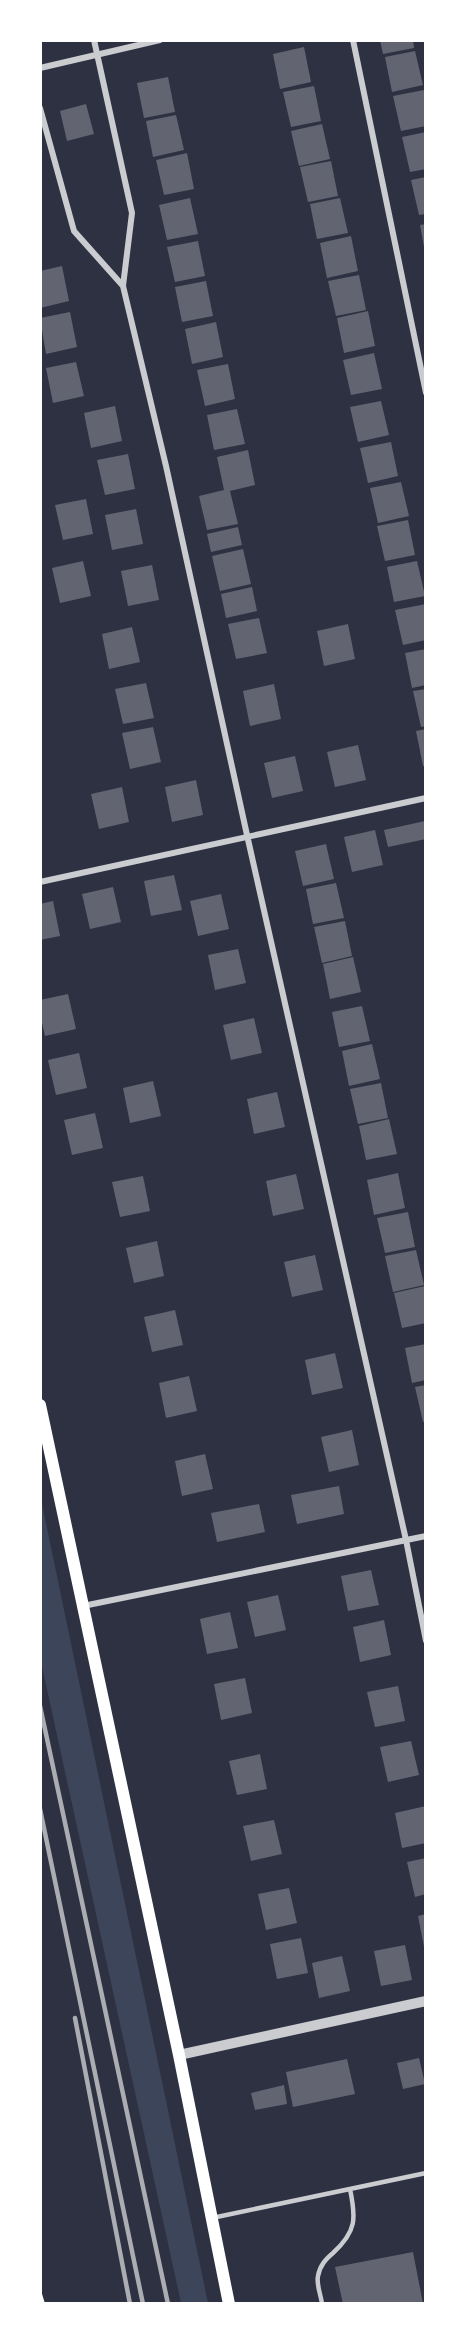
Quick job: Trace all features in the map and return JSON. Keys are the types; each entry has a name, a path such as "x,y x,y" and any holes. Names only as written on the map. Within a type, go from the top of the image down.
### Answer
{"main road":[{"path":"40,1405 230,2304"}],"street":[{"path":"94,40 132,213 123,286 166,466 406,1540 426,1641"},
{"path":"40,68 160,40"},
{"path":"353,40 426,393"},
{"path":"40,108 74,231 123,286"},
{"path":"40,882 247,835 426,798"},
{"path":"82,1606 426,1536"},
{"path":"179,2055 426,2001"}],"lane":[{"path":"212,2218 426,2173"},
{"path":"322,2304 317,2277 323,2262 337,2250 353,2230 355,2215 350,2189"}],"path":[{"path":"40,2294 43,2304"}],"shaded area":[{"path":"41,1499 208,2303 181,2303 41,1662"}],"building":[{"path":"380,40 413,40 414,48 383,54"},
{"path":"304,47 311,82 280,89 273,54"},
{"path":"415,51 423,85 392,92 385,57"},
{"path":"168,77 175,112 144,118 137,83"},
{"path":"314,86 321,121 291,127 283,92"},
{"path":"424,90 426,126 401,131 393,96"},
{"path":"86,104 94,134 67,141 60,111"},
{"path":"176,115 184,150 153,157 146,121"},
{"path":"322,124 330,159 299,166 291,131"},
{"path":"426,132 426,169 410,172 402,137"},
{"path":"187,153 194,189 164,195 156,160"},
{"path":"331,161 338,196 308,202 300,167"},
{"path":"426,177 426,214 419,215 411,180"},
{"path":"190,198 198,234 167,240 159,205"},
{"path":"340,198 348,233 317,239 310,204"},
{"path":"426,224 426,247 424,247 420,225"},
{"path":"351,236 358,271 327,278 320,243"},
{"path":"198,241 205,276 175,282 167,247"},
{"path":"62,266 69,301 40,308 40,271"},
{"path":"359,275 366,310 336,316 328,281"},
{"path":"206,281 213,316 182,322 175,287"},
{"path":"368,311 375,346 344,353 337,318"},
{"path":"70,312 77,347 46,354 40,318"},
{"path":"216,322 223,357 192,364 185,329"},
{"path":"374,353 382,389 351,395 343,360"},
{"path":"76,362 84,396 53,403 46,368"},
{"path":"228,364 235,399 205,406 197,370"},
{"path":"381,401 389,435 358,442 350,407"},
{"path":"115,406 122,441 91,448 84,413"},
{"path":"237,409 245,444 214,450 207,415"},
{"path":"391,442 398,476 368,483 360,448"},
{"path":"248,450 255,485 230,491 238,524 207,530 199,496 224,490 217,457"},
{"path":"128,454 135,489 105,495 97,460"},
{"path":"401,482 409,516 378,523 370,488"},
{"path":"86,499 93,534 63,540 55,505"},
{"path":"136,509 143,544 112,550 105,515"},
{"path":"408,520 415,555 385,561 377,526"},
{"path":"238,527 242,545 211,552 207,534"},
{"path":"243,549 251,584 220,591 212,556"},
{"path":"83,561 91,596 60,603 52,568"},
{"path":"417,561 425,596 394,602 387,567"},
{"path":"152,565 159,600 128,606 121,571"},
{"path":"252,587 257,611 226,618 221,594"},
{"path":"426,604 426,640 403,645 395,610"},
{"path":"259,618 267,653 236,659 228,624"},
{"path":"348,624 355,659 324,666 317,631"},
{"path":"132,627 140,662 109,669 102,634"},
{"path":"426,649 426,685 412,688 405,653"},
{"path":"146,683 154,718 123,724 115,689"},
{"path":"274,684 281,719 250,726 243,691"},
{"path":"426,689 426,726 421,727 413,691"},
{"path":"153,727 161,762 130,769 122,733"},
{"path":"426,729 426,766 423,766 416,731"},
{"path":"358,745 366,780 335,787 327,752"},
{"path":"295,756 303,791 272,798 264,763"},
{"path":"196,780 203,815 172,822 165,787"},
{"path":"122,787 129,822 99,829 91,794"},
{"path":"425,821 426,839 388,847 384,830"},
{"path":"375,830 383,865 352,872 344,837"},
{"path":"326,844 334,879 303,886 295,851"},
{"path":"174,875 182,910 151,916 144,881"},
{"path":"336,883 344,918 313,924 306,889"},
{"path":"113,887 121,922 90,929 82,894"},
{"path":"221,894 229,929 198,936 190,901"},
{"path":"53,901 60,936 40,940 40,904"},
{"path":"345,921 352,956 322,963 314,927"},
{"path":"238,949 246,983 215,990 208,955"},
{"path":"353,957 361,992 330,999 323,964"},
{"path":"68,994 76,1029 45,1036 40,1014 40,1000"},
{"path":"362,1006 370,1041 339,1047 332,1012"},
{"path":"254,1018 262,1053 231,1060 223,1025"},
{"path":"372,1044 380,1079 349,1086 342,1051"},
{"path":"79,1053 87,1088 56,1095 48,1060"},
{"path":"153,1081 161,1116 130,1123 123,1088"},
{"path":"381,1083 388,1118 358,1124 350,1089"},
{"path":"277,1092 285,1127 254,1134 247,1099"},
{"path":"95,1113 103,1148 72,1155 64,1120"},
{"path":"389,1119 397,1154 366,1160 359,1126"},
{"path":"398,1173 405,1208 374,1215 367,1180"},
{"path":"296,1174 304,1209 273,1216 266,1181"},
{"path":"143,1176 150,1211 120,1217 112,1182"},
{"path":"408,1212 415,1247 385,1253 377,1218"},
{"path":"157,1241 164,1276 134,1283 126,1248"},
{"path":"416,1250 424,1285 393,1292 385,1256"},
{"path":"315,1255 323,1290 292,1297 284,1262"},
{"path":"425,1286 426,1323 402,1328 394,1293"},
{"path":"175,1310 183,1345 152,1352 144,1317"},
{"path":"426,1344 426,1380 412,1383 405,1348"},
{"path":"335,1353 343,1388 312,1395 305,1360"},
{"path":"189,1376 197,1411 166,1418 159,1383"},
{"path":"426,1385 426,1421 423,1422 415,1387"},
{"path":"352,1430 359,1465 329,1472 321,1437"},
{"path":"205,1454 213,1489 182,1496 175,1461"},
{"path":"339,1486 344,1514 297,1524 291,1495"},
{"path":"259,1504 265,1532 217,1542 211,1513"},
{"path":"371,1570 379,1605 348,1611 341,1576"},
{"path":"278,1595 286,1630 255,1637 247,1602"},
{"path":"230,1612 238,1648 207,1654 200,1619"},
{"path":"384,1620 391,1655 360,1662 353,1627"},
{"path":"245,1678 252,1713 221,1720 214,1684"},
{"path":"398,1686 405,1721 375,1727 367,1692"},
{"path":"411,1741 419,1775 388,1782 380,1747"},
{"path":"260,1754 267,1789 237,1795 229,1761"},
{"path":"426,1806 426,1843 402,1848 395,1813"},
{"path":"274,1820 282,1854 251,1861 243,1826"},
{"path":"426,1858 426,1894 415,1897 407,1862"},
{"path":"289,1888 297,1923 266,1930 258,1894"},
{"path":"426,1914 426,1947 424,1947 418,1916"},
{"path":"301,1938 308,1973 277,1979 270,1944"},
{"path":"405,1945 412,1980 381,1986 374,1951"},
{"path":"342,1956 350,1991 319,1998 312,1963"},
{"path":"419,2058 425,2084 403,2089 397,2063"},
{"path":"347,2059 355,2094 293,2107 286,2072"},
{"path":"284,2085 287,2104 255,2110 251,2093"},
{"path":"413,2252 423,2304 343,2304 335,2267"}],"railway":[{"path":"40,1706 168,2304"},
{"path":"40,1809 143,2304"},
{"path":"75,2018 130,2304"}]}
